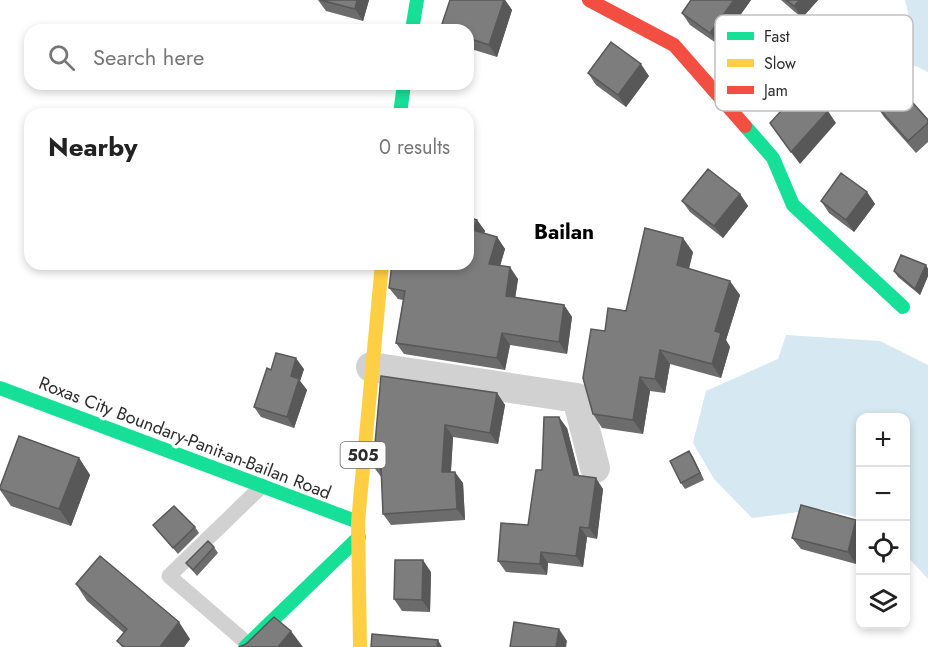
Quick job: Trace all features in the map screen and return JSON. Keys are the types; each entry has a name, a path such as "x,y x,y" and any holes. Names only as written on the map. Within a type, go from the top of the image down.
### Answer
{"main road":[{"path":"413,24 417,0"},
{"path":"589,0 674,45 715,92"},
{"path":"401,108 403,90"},
{"path":"732,111 773,158 793,205 903,307"},
{"name":"505","path":"360,647 358,522 381,270"},
{"name":"Roxas City Boundary-Panit-an-Bailan Road","path":"0,388 358,522"},
{"path":"247,645 359,537"}],"street":[{"path":"371,367 577,398 595,468"}],"lane":[{"path":"247,645 169,576 262,486"}],"shaded area":[{"path":"905,0 928,0 928,72 913,65 913,15 908,15"},
{"path":"786,335 880,341 928,365 928,579 910,559 910,413 856,413 856,517 821,509 752,518 714,479 693,443 706,391 778,359"}],"building":[{"path":"320,0 357,0 355,9"},
{"path":"450,0 504,0 489,45 474,40 474,24 442,24"},
{"path":"691,0 734,0 723,15 715,15 715,26 710,33 682,13"},
{"path":"786,0 800,0 794,6"},
{"path":"611,42 641,64 618,95 588,73"},
{"path":"913,103 928,123 908,141 881,111 913,111"},
{"path":"781,111 828,111 791,152 770,123"},
{"path":"708,169 740,194 714,226 682,201"},
{"path":"841,173 867,192 846,220 821,201"},
{"path":"645,228 683,238 677,265 730,281 715,331 721,333 712,364 660,350 655,379 640,377 633,420 593,414 583,378 591,329 605,331 608,308 626,311"},
{"path":"474,230 497,237 489,264 510,267 506,296 564,305 559,342 502,333 497,358 396,343 405,291 389,288 391,270 474,270"},
{"path":"901,255 926,265 915,289 894,271"},
{"path":"276,353 296,358 291,376 299,379 287,417 254,407 267,368 271,370"},
{"path":"381,376 497,393 490,433 445,425 442,472 455,472 457,509 383,514 381,467 373,466"},
{"path":"544,417 559,417 574,475 596,478 589,528 580,527 576,556 541,552 540,564 498,561 501,523 528,525 536,470 542,470"},
{"path":"19,436 79,458 59,509 0,489"},
{"path":"689,451 700,473 681,483 670,461"},
{"path":"801,505 856,520 848,552 792,538"},
{"path":"174,506 195,527 173,548 153,525"},
{"path":"208,541 214,547 193,570 186,563"},
{"path":"100,556 179,622 160,647 124,647 117,641 127,629 76,584"},
{"path":"395,560 423,560 422,600 394,599"},
{"path":"274,617 291,631 278,647 239,647 246,644"},
{"path":"514,622 559,629 556,647 510,647"},
{"path":"372,634 438,640 437,647 371,647"}],"traffic: fast":[{"path":"413,24 417,0"},
{"path":"401,108 403,90"},
{"path":"745,126 773,158 793,205 903,307"},
{"path":"0,388 358,522"},
{"path":"245,647 359,537"}],"traffic: slow":[{"path":"360,647 358,522 381,270"}],"traffic: jam":[{"path":"589,0 674,45 715,92"},
{"path":"732,111 745,126"}],"district":[{"name":"Bailan","path":"564,232"}]}
